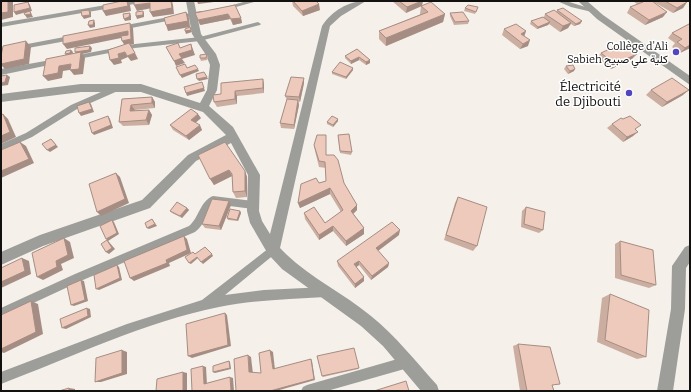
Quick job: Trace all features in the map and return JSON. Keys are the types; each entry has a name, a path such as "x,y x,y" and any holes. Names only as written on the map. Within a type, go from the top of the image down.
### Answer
{"street":[{"path":"190,1 200,39 211,54 215,65 212,90 203,107"},
{"path":"273,250 326,26 331,18 338,12 362,1"},
{"path":"582,1 600,18 690,80"},
{"path":"1,98 81,88 141,88 208,109 229,130 254,175 253,205 256,223 273,250 287,265 366,321 408,362 432,391"},
{"path":"1,259 40,241 146,204 192,158 233,137"},
{"path":"666,391 678,310 679,266 690,251"}],"lane":[{"path":"1,25 140,1"},
{"path":"216,10 255,1"},
{"path":"560,1 573,6 592,10"},
{"path":"116,29 208,11"},
{"path":"1,72 135,46 200,39 258,24"},
{"path":"1,51 85,35"},
{"path":"1,148 29,135 74,107 118,88"},
{"path":"1,313 79,277 192,229 201,222 209,202 213,200 253,205"},
{"path":"205,304 273,250"},
{"path":"1,378 138,326 205,304 272,294 325,292"},
{"path":"307,391 408,362"}],"building":[{"path":"1,1 8,1 8,12 1,13"},
{"path":"127,1 128,6 103,11 103,5"},
{"path":"134,1 171,1 172,8 150,12 150,3 134,5"},
{"path":"293,1 316,1 319,4 302,11"},
{"path":"399,1 422,1 407,7"},
{"path":"640,1 652,1 667,12 649,20 630,7 643,2"},
{"path":"665,1 685,1 687,2 677,8"},
{"path":"28,2 30,8 14,12 14,5"},
{"path":"431,2 445,14 386,38 379,31 428,12 421,6"},
{"path":"235,5 241,18 231,19 228,14 198,20 195,13"},
{"path":"468,5 478,7 476,12 465,8"},
{"path":"563,8 582,21 576,24 557,10"},
{"path":"89,10 90,15 82,16 81,11"},
{"path":"554,10 571,23 563,26 545,14"},
{"path":"30,11 31,14 25,15 24,13"},
{"path":"143,11 143,15 136,16 136,12"},
{"path":"186,12 188,21 166,25 164,18"},
{"path":"463,12 469,21 455,22 450,13"},
{"path":"130,13 129,17 124,19 123,14"},
{"path":"543,17 550,22 538,27 531,21"},
{"path":"94,20 93,25 88,25 89,21"},
{"path":"130,23 131,39 122,41 121,36 128,35 128,31 63,44 63,36"},
{"path":"516,24 526,31 521,34 530,40 523,44 504,29"},
{"path":"689,24 690,45 685,48 677,42 682,39 672,33"},
{"path":"190,27 191,30 185,31 185,29"},
{"path":"26,41 24,59 1,64 3,46"},
{"path":"129,43 135,53 127,56 125,52 118,54 119,58 110,60 108,50"},
{"path":"178,43 180,48 191,44 192,50 179,54 182,58 174,61 166,47"},
{"path":"622,43 637,54 615,64 601,53"},
{"path":"90,46 89,50 75,52 75,48"},
{"path":"357,49 370,60 366,62 359,57 351,61 345,56"},
{"path":"71,50 70,53 65,54 66,51"},
{"path":"81,52 79,69 70,70 71,64 59,66 58,73 43,76 46,59"},
{"path":"207,54 206,58 200,58 200,55"},
{"path":"340,62 353,68 346,77 332,72"},
{"path":"185,64 187,68 195,65 198,69 180,75 176,67"},
{"path":"573,65 575,69 570,71 566,66"},
{"path":"204,72 207,77 197,79 196,74"},
{"path":"7,75 5,82 1,83 1,76"},
{"path":"291,77 304,78 299,97 285,96"},
{"path":"672,78 689,90 667,102 651,90"},
{"path":"263,79 263,88 235,91 235,99 214,102 213,95 221,94 221,83"},
{"path":"202,82 204,88 186,93 184,87"},
{"path":"152,97 152,103 131,105 130,111 149,110 146,120 119,122 122,99"},
{"path":"287,99 298,100 294,125 280,123"},
{"path":"89,102 92,109 79,113 77,106"},
{"path":"191,109 198,114 191,120 200,125 186,136 170,125"},
{"path":"3,114 10,132 1,136 1,115"},
{"path":"108,116 111,125 92,133 89,123"},
{"path":"332,116 338,119 333,125 327,122"},
{"path":"630,116 641,125 635,129 638,132 627,137 612,124 621,118 623,119"},
{"path":"349,134 352,152 340,151 338,135"},
{"path":"317,135 326,135 326,155 334,155 338,160 344,183 357,205 351,211 364,228 346,241 333,226 319,235 304,213 314,207 325,223 343,210 330,188 298,203 301,184 316,178 319,183 326,181 325,162 319,161 314,145"},
{"path":"51,139 56,145 47,150 42,144"},
{"path":"20,142 29,159 1,171 1,150"},
{"path":"225,142 245,171 245,191 233,192 232,174 229,170 210,179 198,155"},
{"path":"116,173 125,199 97,212 89,184"},
{"path":"458,197 487,207 477,246 446,235"},
{"path":"212,199 229,201 219,226 202,224"},
{"path":"177,202 187,208 180,216 170,211"},
{"path":"526,207 545,212 543,230 524,224"},
{"path":"230,209 240,211 237,220 227,218"},
{"path":"152,219 155,224 147,228 145,223"},
{"path":"112,220 117,233 106,239 100,226"},
{"path":"392,222 400,230 376,248 389,263 372,276 359,261 354,264 364,277 355,284 337,261"},
{"path":"184,236 187,250 166,260 167,263 130,278 124,261"},
{"path":"64,238 68,255 56,261 57,267 37,277 32,253"},
{"path":"107,240 112,248 106,252 101,244"},
{"path":"620,241 653,250 656,285 621,275"},
{"path":"205,247 212,254 201,262 197,257 189,263 185,257 193,252 195,254"},
{"path":"22,258 25,271 1,282 1,268"},
{"path":"117,265 120,278 96,289 94,275"},
{"path":"81,280 85,300 71,305 67,286"},
{"path":"610,294 649,310 646,357 605,340"},
{"path":"31,301 36,332 1,349 1,315"},
{"path":"87,308 88,316 62,328 60,319"},
{"path":"225,313 228,345 188,356 186,324"},
{"path":"518,344 550,347 560,384 552,385 554,391 527,391"},
{"path":"354,348 359,368 322,376 317,356"},
{"path":"122,350 122,373 95,382 96,358"},
{"path":"270,350 273,369 311,359 314,379 270,391 236,391 234,359 248,355 249,372 261,373 259,353"},
{"path":"229,361 230,368 213,372 213,366"},
{"path":"203,366 204,384 230,377 231,391 192,391 191,369"},
{"path":"183,372 183,391 156,391 157,379"},
{"path":"406,381 409,391 374,391"},
{"path":"69,388 69,391 59,391"}],"place":[{"name":"Collège d'Ali Sabieh كلية علي صبيح","path":"676,52"},
{"name":"Électricité de Djibouti","path":"629,93"}]}
